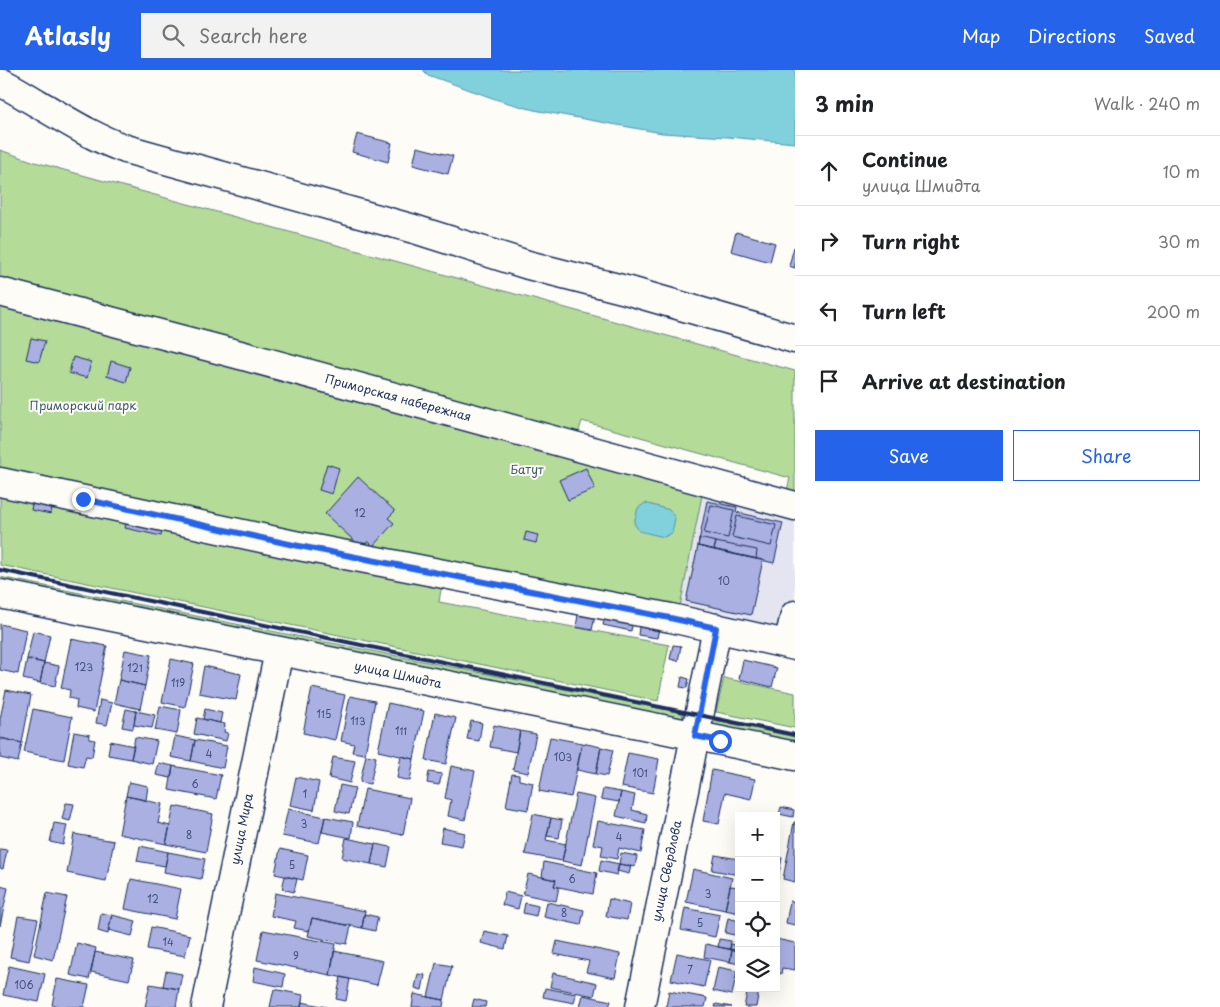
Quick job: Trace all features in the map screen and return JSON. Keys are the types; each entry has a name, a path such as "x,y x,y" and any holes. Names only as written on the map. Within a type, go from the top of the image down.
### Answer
{"street":[{"path":"0,82 88,133 126,149 414,229 528,265 626,290 795,339"},
{"name":"Приморская набережная","path":"0,292 244,356 795,506"},
{"path":"0,482 294,545 652,614 791,645 795,615"},
{"name":"улица Шмидта","path":"0,594 795,756"},
{"name":"улица Свердлова","path":"640,1007 716,628"},
{"name":"улица Мира","path":"206,1007 279,651"}],"shaded area":[{"path":"703,490 795,513 795,637 679,611"}],"green space":[{"path":"0,150 35,162 795,371 795,497 786,494 790,478 582,421 577,437 0,281"},
{"name":"Приморский парк","path":"0,299 703,490 679,611 0,472"},
{"path":"0,490 442,583 439,602 669,645 658,701 0,565"},
{"path":"0,577 683,713 682,720 247,631 245,628 238,626 233,628 0,581"},
{"path":"724,678 795,693 795,728 716,712"},
{"path":"713,720 795,737 795,744 745,733 744,730 736,729 732,731 712,726"}],"water":[{"path":"423,70 795,70 795,143 662,133 534,110 501,101 428,75"},
{"path":"645,503 670,510 675,518 672,533 664,537 639,531 634,523 638,508"}],"building":[{"path":"357,134 392,143 388,162 352,152"},
{"path":"417,147 453,156 448,174 413,165"},
{"path":"736,232 775,243 770,262 731,251"},
{"path":"795,247 795,268 789,266"},
{"path":"31,338 45,341 39,362 26,359"},
{"path":"73,357 91,362 87,378 69,373"},
{"path":"111,361 130,367 126,382 107,376"},
{"path":"327,464 339,468 332,494 319,490"},
{"path":"586,468 595,489 568,500 559,480"},
{"path":"358,477 395,511 388,518 394,523 373,546 368,541 362,548 325,514"},
{"path":"33,498 53,503 51,514 31,510"},
{"path":"707,501 737,507 736,512 783,523 774,563 698,546"},
{"path":"711,505 734,510 728,538 704,533"},
{"path":"737,516 776,525 771,546 732,537"},
{"path":"127,520 163,528 161,536 125,528"},
{"path":"526,532 538,535 536,543 524,540"},
{"path":"699,538 716,542 714,550 698,546"},
{"path":"716,542 757,550 756,559 714,550"},
{"path":"698,546 763,560 751,615 686,601"},
{"path":"579,609 596,612 592,630 576,627"},
{"path":"606,613 633,619 631,631 603,625"},
{"path":"640,620 660,623 657,638 638,635"},
{"path":"0,624 26,630 18,674 0,670"},
{"path":"33,631 50,635 44,663 27,659"},
{"path":"71,639 107,646 94,712 76,708 77,700 69,698 70,690 61,688"},
{"path":"673,645 681,646 678,661 670,659"},
{"path":"125,650 151,655 145,686 119,680"},
{"path":"27,659 44,663 40,683 23,679"},
{"path":"171,659 194,664 185,707 162,702"},
{"path":"743,660 777,668 772,687 739,679"},
{"path":"44,663 59,666 55,686 40,683"},
{"path":"204,666 241,674 236,700 199,693"},
{"path":"682,677 689,679 687,688 680,687"},
{"path":"119,680 145,686 140,709 114,703"},
{"path":"312,688 345,695 335,740 303,733"},
{"path":"6,690 31,695 22,743 0,738 0,719"},
{"path":"350,696 375,701 365,754 352,752 354,744 341,741"},
{"path":"100,700 112,703 107,725 96,723"},
{"path":"388,703 424,711 414,759 378,751"},
{"path":"160,706 181,710 177,734 155,730"},
{"path":"33,709 72,717 64,760 24,752"},
{"path":"126,709 136,711 133,729 122,727"},
{"path":"205,709 222,713 220,723 203,719"},
{"path":"136,711 155,715 152,728 134,725"},
{"path":"435,713 456,718 446,764 426,760"},
{"path":"197,718 225,724 224,732 228,733 226,741 194,734"},
{"path":"471,721 482,723 479,741 467,739"},
{"path":"494,725 520,731 516,752 490,747"},
{"path":"520,731 536,734 528,773 513,770"},
{"path":"74,732 90,735 89,739 95,740 92,757 86,756 83,767 68,764"},
{"path":"175,736 195,740 191,761 171,757"},
{"path":"135,737 157,741 152,764 131,759"},
{"path":"550,737 582,743 571,797 539,791"},
{"path":"0,738 22,743 18,762 0,758"},
{"path":"195,740 227,746 223,768 191,761"},
{"path":"110,741 134,746 131,759 108,755"},
{"path":"582,743 601,747 596,774 577,770"},
{"path":"601,747 613,750 607,776 596,774"},
{"path":"628,753 659,759 653,793 621,787"},
{"path":"366,755 376,757 370,784 360,782"},
{"path":"401,756 414,759 410,781 397,778"},
{"path":"333,757 355,761 350,783 329,778"},
{"path":"159,763 173,766 171,778 156,775"},
{"path":"173,766 221,775 216,799 169,790"},
{"path":"451,766 475,771 465,820 448,816 451,800 445,798"},
{"path":"712,770 755,779 751,799 725,793 719,824 703,821"},
{"path":"429,772 442,774 439,785 427,783"},
{"path":"512,774 519,775 519,780 533,783 528,810 506,806"},
{"path":"296,777 319,782 314,810 290,805"},
{"path":"129,782 148,786 146,800 126,796"},
{"path":"340,785 355,788 349,814 335,811"},
{"path":"365,789 410,798 403,835 357,826"},
{"path":"603,789 621,792 619,802 601,799"},
{"path":"621,792 635,795 632,810 647,814 646,823 616,816"},
{"path":"576,794 595,798 582,865 562,861"},
{"path":"126,796 162,804 158,823 170,826 166,844 119,834"},
{"path":"66,803 74,804 70,821 62,819"},
{"path":"174,806 213,814 206,852 166,844"},
{"path":"781,807 794,810 793,817 780,814"},
{"path":"288,809 325,817 319,843 282,836"},
{"path":"533,814 551,818 546,840 566,844 562,861 525,854"},
{"path":"325,817 353,822 351,838 322,832"},
{"path":"551,818 562,820 559,838 547,836"},
{"path":"598,821 645,830 641,853 619,848 617,859 601,856 603,846 593,844"},
{"path":"795,822 795,882 783,879"},
{"path":"54,823 67,825 63,845 50,842"},
{"path":"443,828 465,833 462,846 440,842"},
{"path":"74,834 114,841 106,881 67,873"},
{"path":"346,838 375,844 371,864 342,858"},
{"path":"375,844 391,847 387,867 371,864"},
{"path":"140,846 168,852 165,866 137,861"},
{"path":"0,849 7,850 3,869 0,868"},
{"path":"280,849 308,855 303,880 275,874"},
{"path":"168,852 205,859 201,879 164,872"},
{"path":"621,853 637,856 635,867 619,864"},
{"path":"715,855 735,858 735,874 712,870"},
{"path":"601,860 619,864 617,875 599,871"},
{"path":"544,862 597,873 593,894 554,886 556,880 542,877"},
{"path":"619,864 631,866 629,874 617,871"},
{"path":"693,869 732,878 725,910 686,902"},
{"path":"528,874 556,880 554,886 559,887 556,901 523,894"},
{"path":"285,876 297,879 294,892 282,889"},
{"path":"131,879 181,889 175,919 125,909"},
{"path":"0,886 8,888 0,926"},
{"path":"730,886 735,887 735,912 725,910"},
{"path":"505,892 521,896 518,909 502,905"},
{"path":"47,893 67,897 53,960 34,955"},
{"path":"275,893 365,911 362,928 312,918 309,931 294,928 296,921 271,916"},
{"path":"609,899 630,904 627,920 606,916"},
{"path":"790,901 795,902 795,925 786,923"},
{"path":"547,902 584,910 581,925 544,917"},
{"path":"525,903 538,906 536,916 523,913"},
{"path":"685,908 720,915 715,937 681,930"},
{"path":"101,913 112,915 108,934 98,931"},
{"path":"364,914 378,917 375,931 362,928"},
{"path":"112,915 136,921 132,936 108,930"},
{"path":"18,916 38,919 29,961 10,957"},
{"path":"312,918 351,926 347,944 308,936"},
{"path":"728,918 735,920 735,935 725,933"},
{"path":"151,927 190,935 185,956 147,949"},
{"path":"263,930 336,944 330,975 257,960"},
{"path":"484,931 508,936 505,949 481,943"},
{"path":"719,939 731,941 730,949 718,947"},
{"path":"780,940 795,943 795,970 782,968 781,974"},
{"path":"557,941 620,954 615,978 586,972 589,961 554,954"},
{"path":"77,943 96,948 89,979 70,975"},
{"path":"706,944 732,950 730,962 704,957"},
{"path":"731,944 735,945 735,950 730,949"},
{"path":"732,950 735,950 735,963 730,962"},
{"path":"334,951 383,961 377,985 330,975"},
{"path":"95,952 134,960 129,980 91,972"},
{"path":"677,953 710,960 704,987 671,980"},
{"path":"436,963 452,966 444,1000 428,997"},
{"path":"9,966 45,974 39,1002 3,995"},
{"path":"255,967 285,974 283,987 253,981"},
{"path":"718,967 735,971 732,995 713,991"},
{"path":"166,971 182,974 179,989 163,986"},
{"path":"553,973 597,983 594,996 550,987"},
{"path":"418,974 425,975 422,990 415,988"},
{"path":"341,977 350,979 346,1001 336,999"},
{"path":"57,979 89,985 84,1007 52,1005"},
{"path":"150,984 179,989 176,1007 145,1007"},
{"path":"545,988 576,994 574,1003 543,997"},
{"path":"274,989 303,995 301,1007 270,1007"},
{"path":"669,991 707,998 705,1007 666,1007"},
{"path":"747,992 759,992 756,1007 744,1007"},
{"path":"414,994 444,1000 443,1007 412,1007"},
{"path":"583,995 611,1001 609,1007 580,1007"},
{"path":"474,999 486,1002 485,1007 472,1007"},
{"path":"302,1002 326,1007 301,1007"},
{"path":"716,1004 732,1007 715,1007"}],"railway":[{"path":"0,570 795,735"}],"route":[{"path":"83,499 294,545 716,628 695,736 720,741"}],"park label":[{"name":"Батут","path":"527,470"}]}
